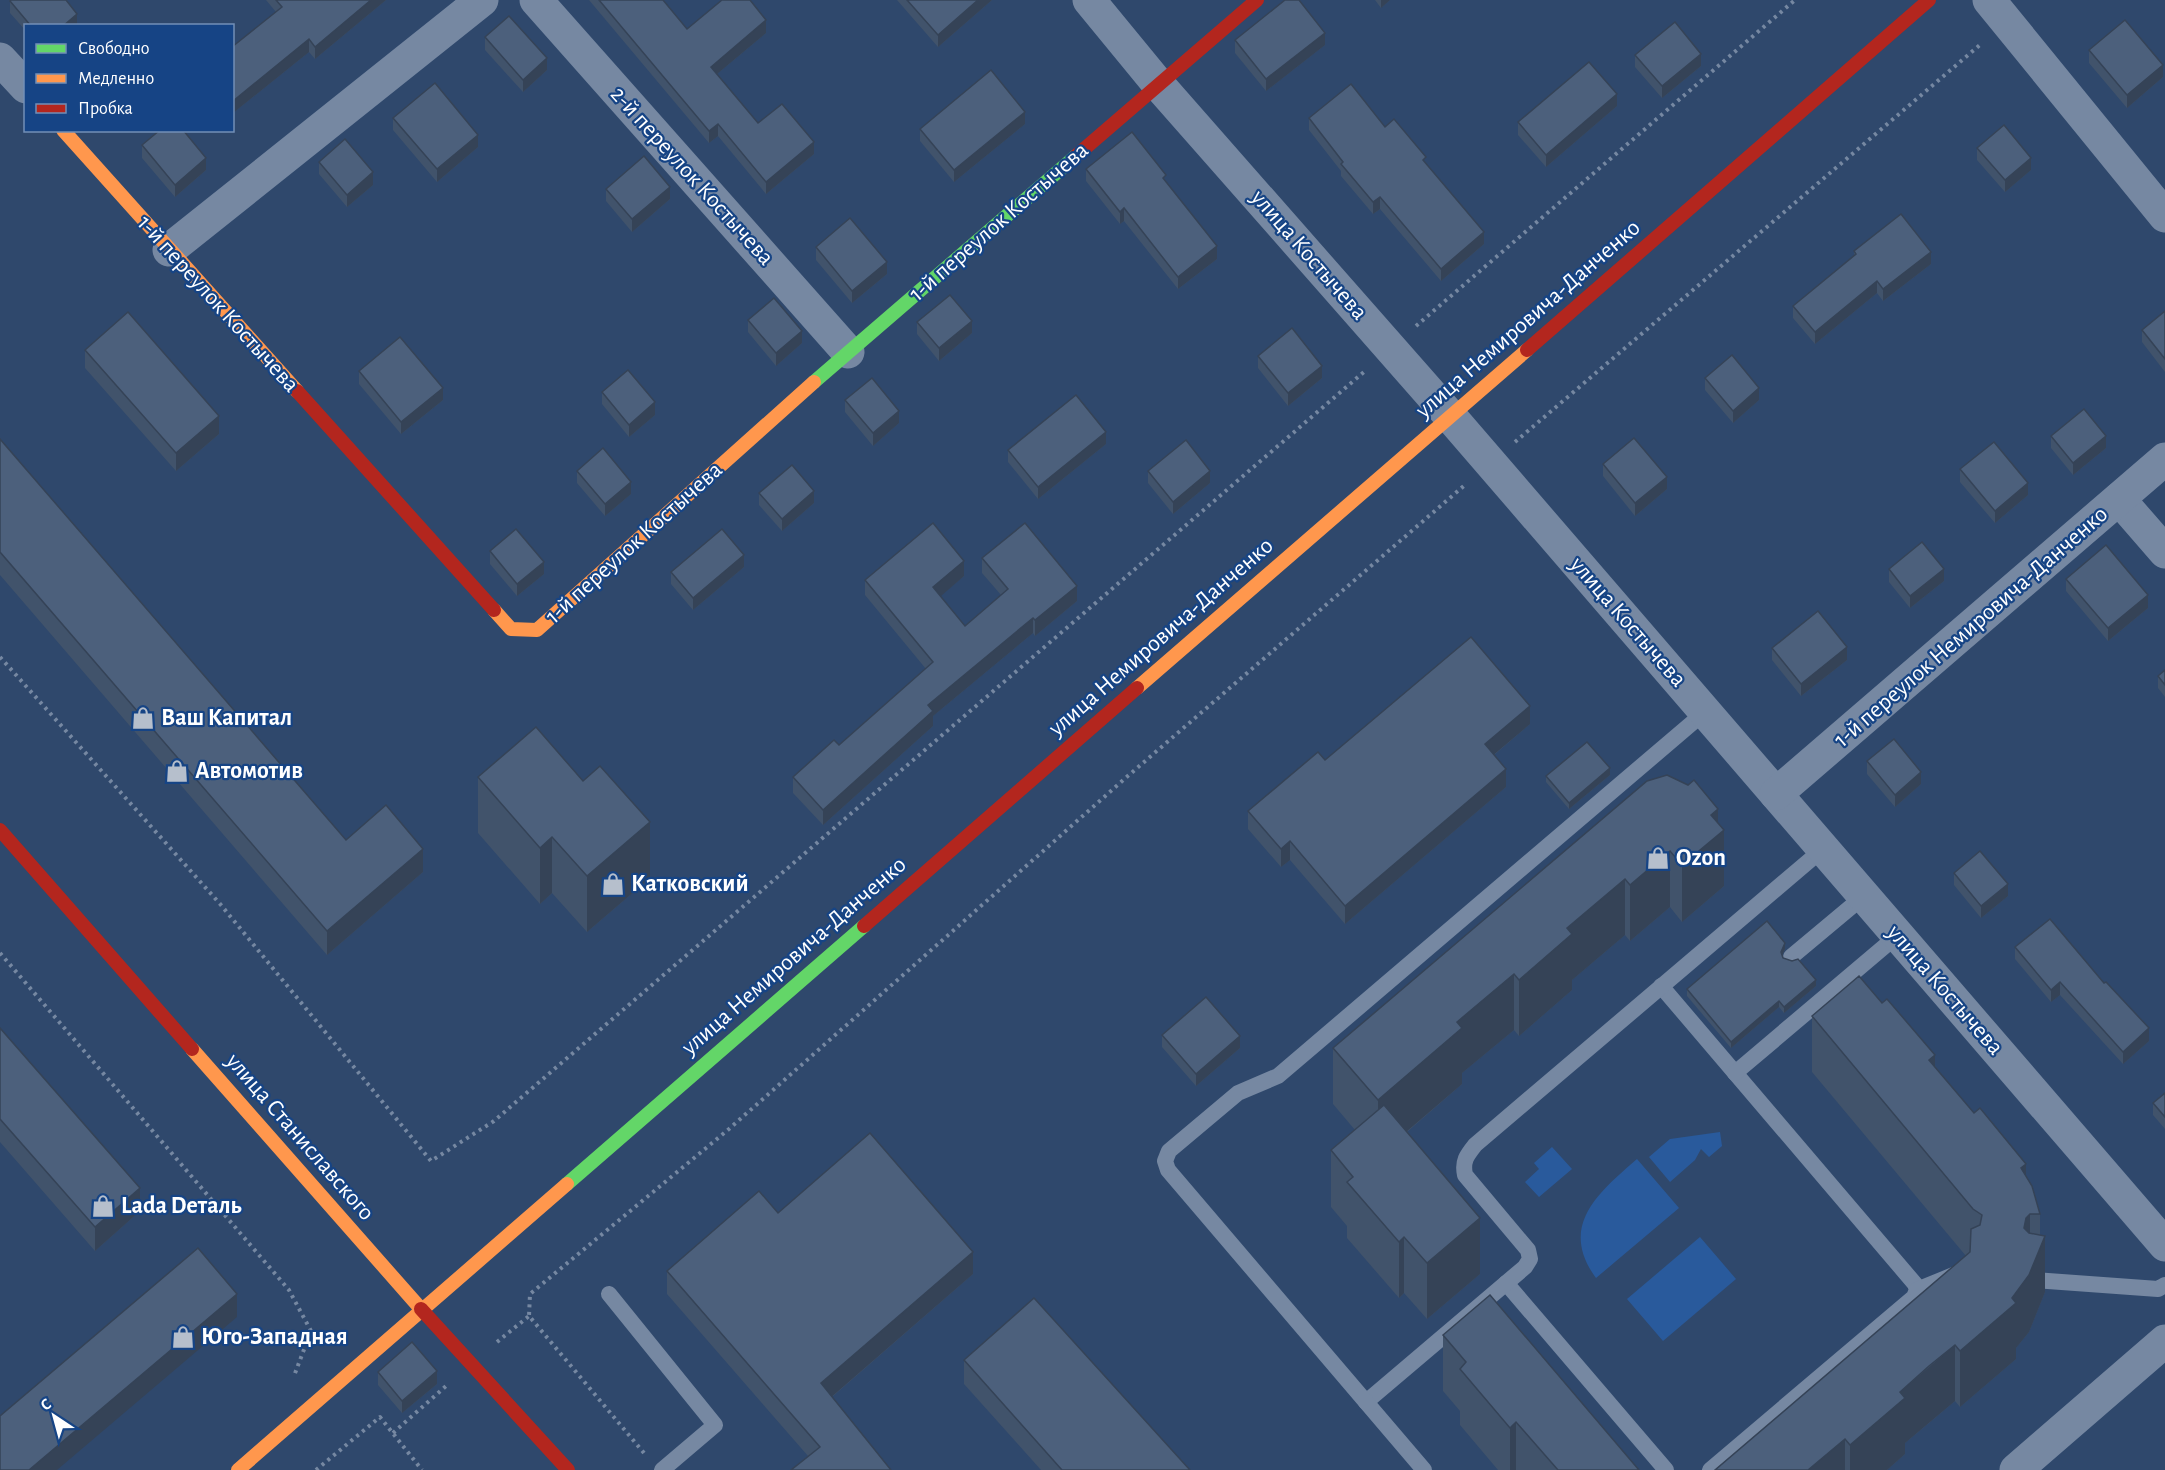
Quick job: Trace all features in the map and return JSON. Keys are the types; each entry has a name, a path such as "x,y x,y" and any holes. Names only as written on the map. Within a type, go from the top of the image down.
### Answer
{"main road":[{"name":"1-й переулок Костычева","path":"65,132 511,629 537,630 848,352 1257,0"},
{"name":"улица Немировича-Данченко","path":"238,1470 1929,0"},
{"name":"улица Станиславского","path":"0,830 421,1309 568,1470"}],"street":[{"path":"169,250 482,0"},
{"name":"2-й переулок Костычева","path":"536,0 848,352"},
{"name":"улица Костычева","path":"1089,0 1158,84 1450,416 2165,1245"},
{"path":"1999,11 2165,216"},
{"path":"0,58 24,85"},
{"name":"1-й переулок Немировича-Данченко","path":"1776,794 2165,459"},
{"path":"2119,500 2165,552"},
{"path":"2016,1470 2165,1341"}],"lane":[{"path":"1424,1470 1168,1170 1165,1161 1169,1151 1238,1093 1278,1076 1705,712"},
{"path":"1366,1402 1525,1267 1530,1259 1528,1250 1465,1175 1463,1166 1466,1157 1475,1145 1823,849"},
{"path":"1791,957 1864,896"},
{"path":"1735,1073 1898,935"},
{"path":"1661,986 1915,1284 1917,1290 1914,1297 1710,1470"},
{"path":"1917,1290 1953,1274 1972,1275"},
{"path":"2034,1280 2158,1289 2165,1285"},
{"path":"1506,1283 1666,1470"},
{"path":"609,1294 715,1425 656,1466"}],"path":[{"path":"0,657 221,905 431,1161 494,1121 1795,0"},
{"path":"656,1466 529,1316 530,1294 729,1129 1120,783 1490,463 1999,11"},
{"path":"0,953 289,1290 311,1331 291,1383"},
{"path":"316,1470 380,1417 422,1470"}],"shaded area":[{"path":"1720,1132 1722,1146 1709,1157 1701,1149 1695,1160 1670,1182 1649,1157 1670,1139"},
{"path":"1552,1147 1572,1169 1539,1197 1525,1182 1539,1169 1534,1163"},
{"path":"1637,1159 1679,1208 1596,1278 1585,1259 1581,1242 1582,1226 1597,1198"},
{"path":"1700,1237 1736,1279 1663,1341 1627,1299"}],"building":[{"path":"66,0 77,14 65,24 29,24 10,1"},
{"path":"276,0 371,0 315,47 309,39 234,100 234,45 282,7"},
{"path":"599,0 663,0 687,29 722,0 750,0 766,20 711,67 758,123 782,104 814,142 766,182 718,124 709,131"},
{"path":"907,0 978,0 938,35"},
{"path":"1285,0 1299,0 1325,33 1266,79 1235,40"},
{"path":"509,16 547,58 523,80 485,37"},
{"path":"2125,20 2163,65 2127,95 2089,50"},
{"path":"1675,22 1701,54 1662,86 1635,55"},
{"path":"1589,62 1617,94 1546,155 1518,122"},
{"path":"991,70 1025,112 954,170 920,129"},
{"path":"435,83 478,135 437,169 393,118"},
{"path":"1351,84 1385,127 1394,119 1426,157 1423,160 1484,232 1441,269 1380,197 1373,202 1341,164 1343,162 1309,118"},
{"path":"2004,125 2031,158 2005,180 1977,148"},
{"path":"158,132 185,132 206,158 175,185 142,145"},
{"path":"1132,132 1166,175 1163,178 1217,246 1178,277 1124,208 1120,212 1086,169"},
{"path":"345,139 373,172 347,195 319,162"},
{"path":"644,156 670,187 632,219 606,189"},
{"path":"1901,214 1931,252 1883,289 1877,281 1815,332 1793,306 1856,254 1854,251"},
{"path":"850,218 887,262 852,291 816,247"},
{"path":"950,295 972,321 939,348 917,322"},
{"path":"774,298 802,331 776,353 748,320"},
{"path":"2165,311 2165,359 2142,330"},
{"path":"128,312 219,416 176,453 85,350"},
{"path":"1292,328 1322,366 1288,393 1258,356"},
{"path":"400,337 443,388 401,422 359,371"},
{"path":"1732,355 1759,388 1733,411 1705,378"},
{"path":"628,370 655,402 629,425 602,392"},
{"path":"872,378 899,411 873,433 845,400"},
{"path":"1076,395 1106,432 1038,487 1008,450"},
{"path":"2084,409 2106,436 2073,463 2051,436"},
{"path":"1634,438 1667,477 1635,503 1603,464"},
{"path":"0,439 346,840 386,805 423,849 327,931 0,552"},
{"path":"1186,440 1210,471 1173,502 1148,471"},
{"path":"1994,442 2028,483 1995,511 1960,469"},
{"path":"603,448 631,482 605,504 577,471"},
{"path":"792,465 814,491 782,519 759,493"},
{"path":"933,523 964,561 933,587 965,626 1008,589 982,558 1025,523 1077,586 1035,620 1033,618 928,705 933,711 823,810 793,777 834,740 839,745 933,662 865,580"},
{"path":"516,529 544,562 517,584 490,551"},
{"path":"722,529 744,555 693,598 671,572"},
{"path":"1922,542 1944,569 1910,596 1889,569"},
{"path":"2106,545 2148,595 2108,628 2066,579"},
{"path":"1818,611 1847,647 1801,684 1772,648"},
{"path":"1471,637 1530,706 1485,744 1506,769 1345,906 1290,841 1281,849 1248,811 1318,752 1325,760"},
{"path":"2165,670 2165,685 2158,676"},
{"path":"536,727 583,781 600,766 650,822 587,876 552,837 540,848 478,777"},
{"path":"1894,739 1921,772 1895,795 1867,761"},
{"path":"1587,742 1610,768 1569,803 1546,776"},
{"path":"1667,775 1688,785 1694,780 1718,809 1711,815 1724,830 1682,865 1670,851 1630,885 1625,879 1567,928 1572,934 1519,980 1514,974 1457,1022 1462,1028 1378,1100 1333,1048 1647,781"},
{"path":"1980,851 2008,884 1981,906 1954,873"},
{"path":"2050,919 2104,983 2106,982 2149,1028 2123,1052 2060,982 2051,990 2015,947"},
{"path":"1767,921 1785,943 1781,952 1783,958 1792,961 1798,959 1816,980 1784,1007 1779,1001 1731,1042 1687,989"},
{"path":"1859,976 1882,1003 1887,999 1935,1055 1929,1060 1974,1113 1980,1108 2026,1164 2021,1168 2032,1186 2040,1214 2030,1214 2026,1218 2024,1228 2029,1233 2045,1236 2029,1275 2012,1298 2016,1303 1960,1351 1955,1345 1929,1366 1900,1392 1905,1398 1850,1445 1845,1439 1808,1470 1715,1470 1970,1252 1971,1229 1980,1225 1982,1215 1973,1209 1812,1016"},
{"path":"1206,997 1240,1036 1196,1074 1162,1035"},
{"path":"0,1028 140,1188 95,1227 0,1119"},
{"path":"2165,1093 2165,1117 2153,1103"},
{"path":"1384,1105 1480,1218 1427,1263 1404,1237 1399,1242 1347,1182 1353,1177 1331,1150"},
{"path":"870,1133 973,1252 821,1383 891,1470 791,1470 820,1447 667,1271 759,1191 778,1213"},
{"path":"198,1248 237,1294 29,1470 0,1470 0,1416"},
{"path":"1490,1295 1639,1470 1558,1470 1516,1422 1510,1428 1460,1369 1466,1362 1443,1335"},
{"path":"1034,1298 1190,1470 1062,1470 964,1360"},
{"path":"412,1342 437,1371 402,1401 378,1372"}],"traffic: fast":[{"path":"814,382 1076,156"},
{"path":"567,1184 864,926"}],"traffic: slow":[{"path":"65,132 297,391"},
{"path":"1137,688 1527,350"},
{"path":"494,610 511,629 537,630 814,382"},
{"path":"192,1049 421,1309"},
{"path":"238,1470 567,1184"}],"traffic: jam":[{"path":"1076,156 1257,0"},
{"path":"1527,350 1929,0"},
{"path":"297,391 494,610"},
{"path":"864,926 1137,688"},
{"path":"0,830 192,1049"},
{"path":"421,1309 568,1470"}],"place":[{"name":"Ваш Капитал","path":"143,718"},
{"name":"Автомотив","path":"177,771"},
{"name":"Ozon","path":"1658,858"},
{"name":"Катковский","path":"613,884"},
{"name":"Lada Dеталь","path":"103,1206"},
{"name":"Юго-Западная","path":"183,1337"}]}
